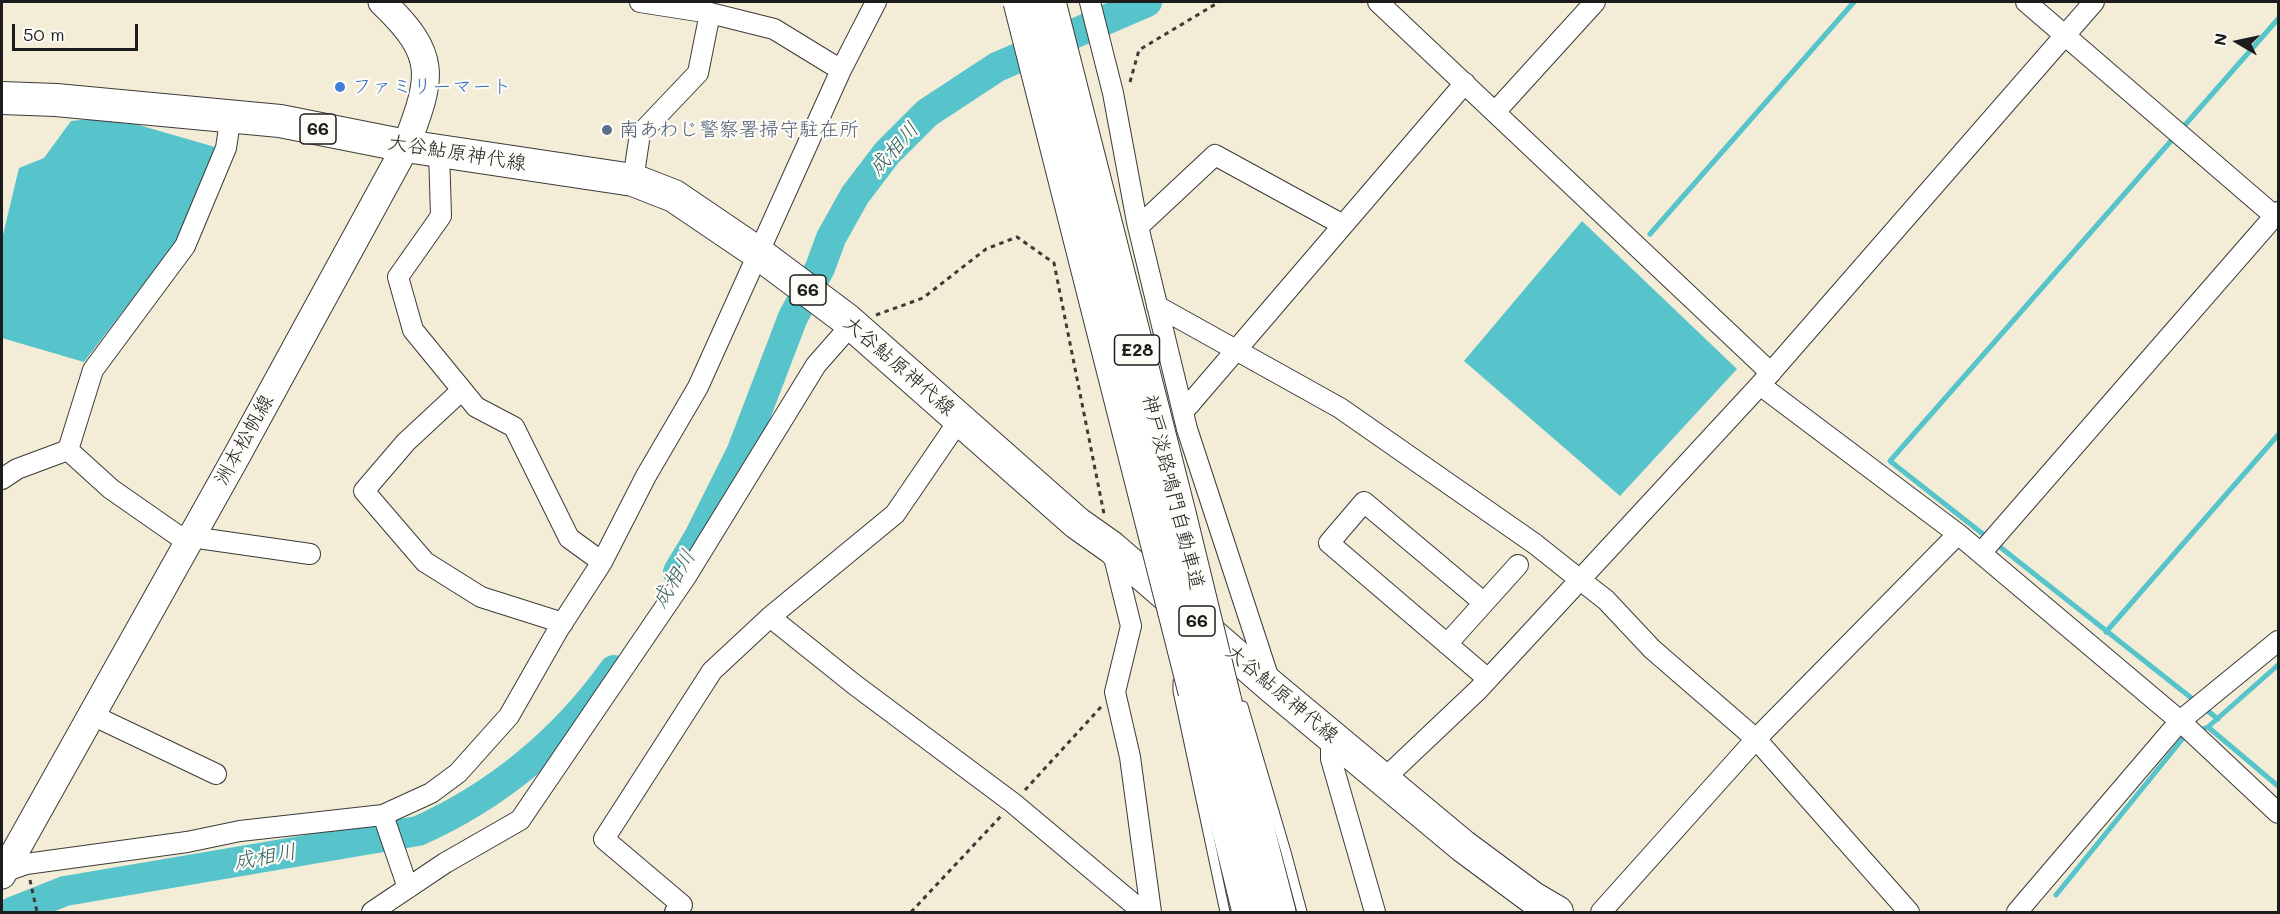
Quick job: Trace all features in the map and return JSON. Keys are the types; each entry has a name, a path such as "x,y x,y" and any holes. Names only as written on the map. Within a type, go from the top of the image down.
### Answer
{"highway":[{"name":"神戸淡路鳴門自動車道","path":"1020,2 1178,631 1209,695 1279,912"},
{"name":"神戸淡路鳴門自動車道","path":"1049,2 1176,502 1249,912"}],"main road":[{"name":"洲本松帆線","path":"11,870 22,836 92,715 406,146 423,102 426,69 418,42 404,22 382,2"},
{"name":"大谷鮎原神代線","path":"2,98 56,100 280,121 406,146 633,180 674,196 764,258 849,321 1077,522 1111,547 1272,687 1463,846 1533,898 1557,912"}],"street":[{"path":"640,2 710,12 774,29 841,70"},
{"path":"11,870 187,842 240,831 383,815 431,793 458,773 509,716 563,622 602,562 646,476 698,387 764,258 841,70 876,2"},
{"path":"1090,2 1113,93 1138,227 1183,412 1230,565 1272,687"},
{"path":"1378,2 1495,112 1765,379 1958,534 2180,721 2278,813"},
{"path":"1495,112 1595,2"},
{"path":"1981,553 2277,216 2025,2"},
{"path":"1384,779 1488,679 1765,379 2094,2"},
{"path":"633,180 640,134 698,74 710,12"},
{"path":"1183,412 1465,83"},
{"path":"68,450 93,370 185,246 226,148 231,115"},
{"path":"439,151 441,216 398,278 413,330 476,407 514,427 569,538 602,562"},
{"path":"1138,227 1215,155 1342,225"},
{"path":"1157,306 1340,408 1535,544 1580,579 1606,600 1652,649 1756,739 1909,912"},
{"path":"372,912 445,863 520,820 687,576 816,365 849,321"},
{"path":"462,390 406,442 364,491 425,562 481,597 563,622"},
{"path":"675,912 682,905 604,839 712,671 770,617 895,514 960,419"},
{"path":"2,479 17,469 68,450"},
{"path":"68,450 111,489 177,535 309,554"},
{"path":"1483,602 1364,502 1329,543 1488,679"},
{"path":"1601,912 1756,739 1958,534"},
{"path":"1111,547 1131,626 1115,692 1130,757 1151,912"},
{"path":"1447,644 1518,565"},
{"path":"770,617 855,686 1014,803 1143,912"},
{"path":"2017,912 2180,721 2278,641"},
{"path":"92,715 216,774"},
{"path":"1331,735 1331,759 1375,912"},
{"path":"383,815 408,888"}],"lane":[{"path":"1209,695 1225,912"},
{"path":"1209,695 1286,852 1302,912"}],"path":[{"path":"1113,93 1128,89 1139,50 1219,2"},
{"path":"849,321 923,298 986,249 1017,237 1054,263 1111,547"},
{"path":"11,870 37,912"}],"water":[{"path":"111,117 215,147 179,238 84,362 2,338 2,239 19,168 44,158 71,121"},
{"path":"1582,221 1737,369 1620,496 1464,361"}],"waterway":[{"name":"成相川","path":"678,572 699,537 741,453 793,317 820,268 831,238 855,195 887,153 927,113 997,67 1147,2"},
{"path":"1650,234 1854,2"},
{"path":"1988,538 1890,461 2278,19"},
{"path":"2106,632 2278,435"},
{"path":"1995,543 2218,719"},
{"path":"2196,732 2208,727 2278,665"},
{"name":"成相川","path":"12,912 65,891 418,831 475,801 527,764 573,720 614,670"},
{"path":"2208,727 2278,786"},
{"path":"2056,895 2184,737 2188,736"}],"place":[{"name":"ファミリーマート","path":"340,87"},
{"name":"南あわじ警察署掃守駐在所","path":"607,130"}]}
